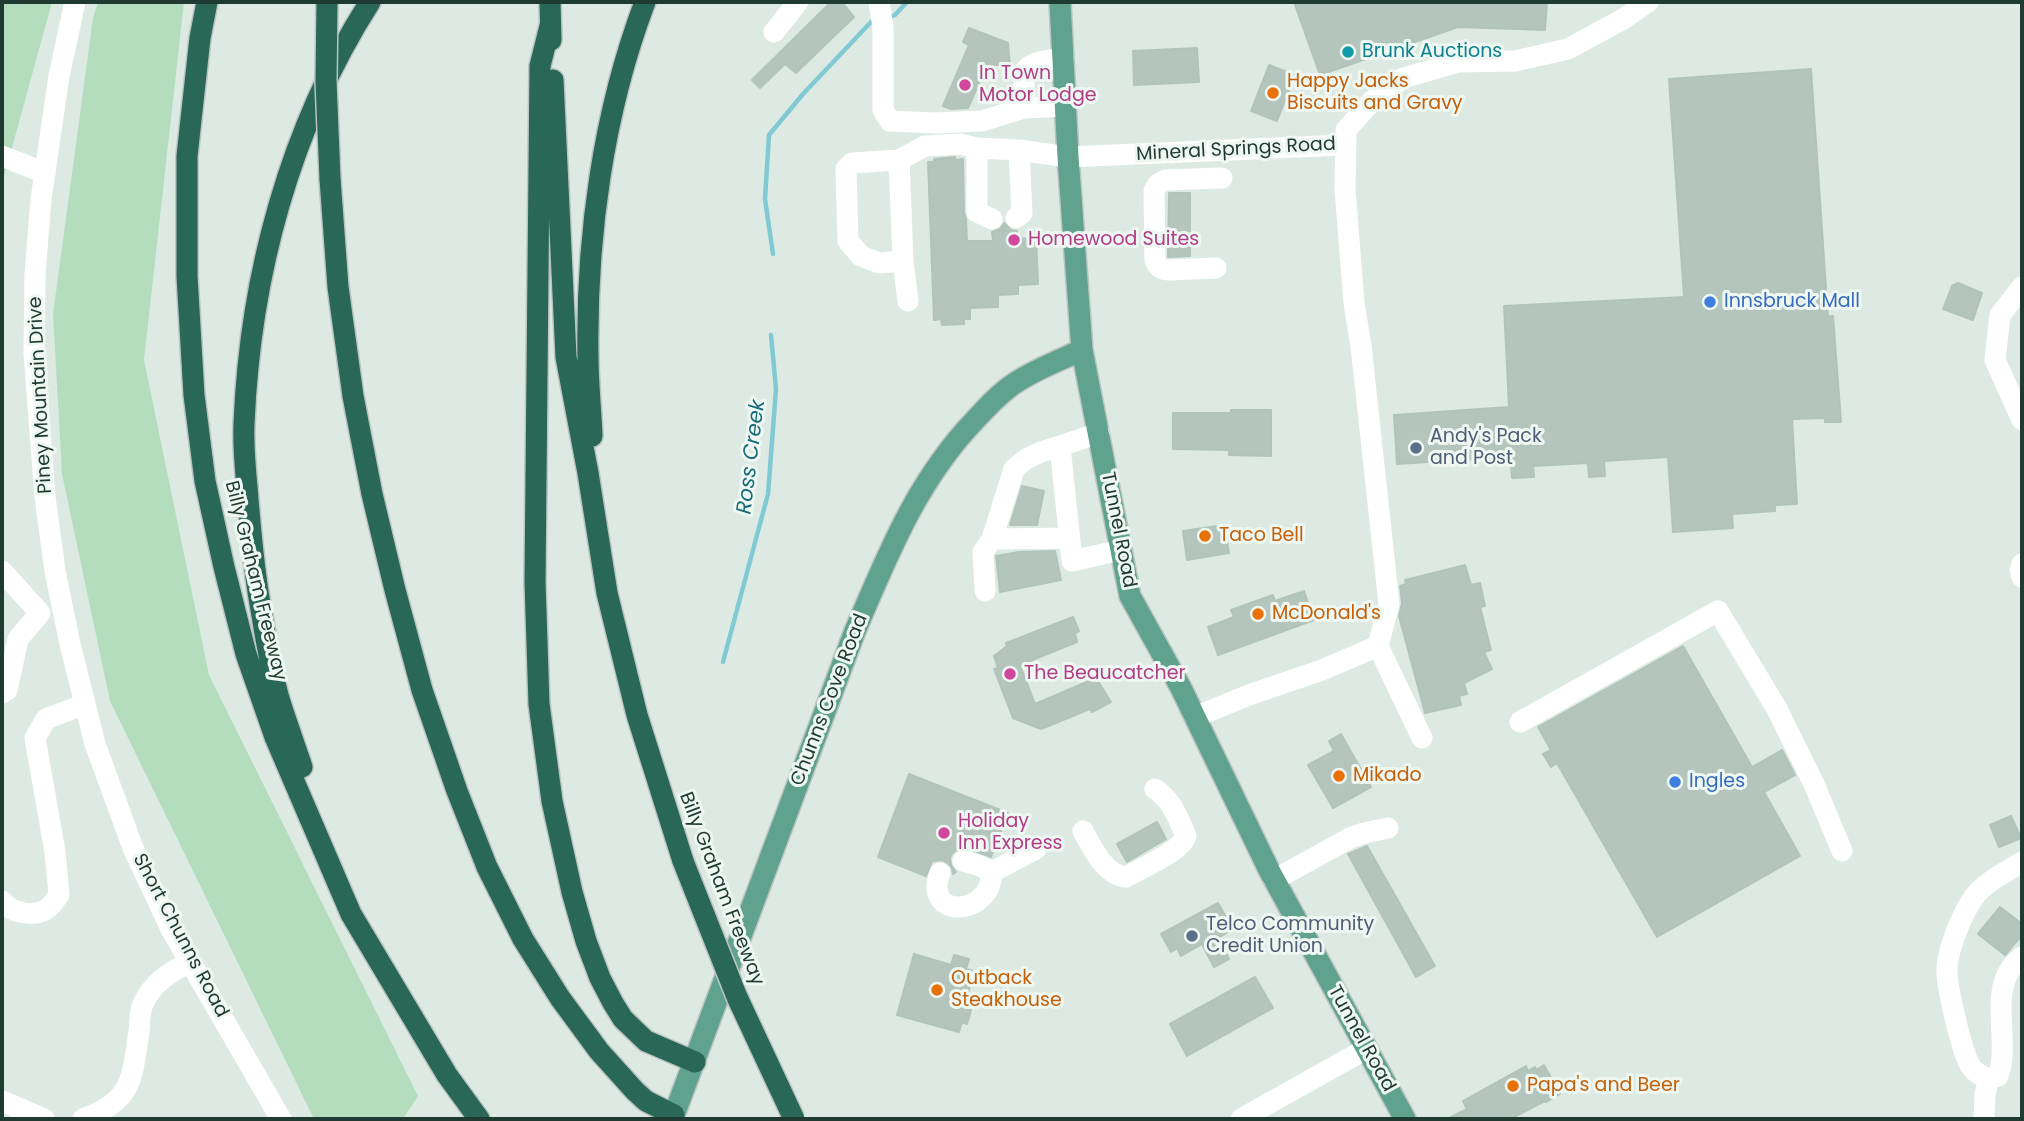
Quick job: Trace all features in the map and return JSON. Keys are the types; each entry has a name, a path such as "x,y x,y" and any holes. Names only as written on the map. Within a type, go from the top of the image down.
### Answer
{"highway":[{"name":"Billy Graham Freeway","path":"208,2 200,38 187,156 187,276 194,395 205,481 224,567 246,654 275,737 351,914 447,1075 479,1119"},
{"path":"327,2 326,81 330,179 340,300 353,396 372,494 422,690 486,867 523,939 560,998 599,1051 646,1101 673,1117"},
{"path":"319,838 317,808 279,700 265,633 252,552 243,426 259,286 283,192 307,124 345,41 370,2"},
{"name":"Billy Graham Freeway","path":"550,2 566,356 607,593 621,655 682,861 737,997 794,1119"},
{"path":"588,473 593,440 587,357 589,287 597,205 618,91 645,2"},
{"path":"550,26 540,66 535,582 540,718 562,848 586,941 600,978 623,1019 635,1032 656,1047 695,1062"}],"main road":[{"name":"Tunnel Road","path":"1060,2 1068,157 1083,350 1130,596 1195,717 1273,880 1405,1119"},
{"name":"Chunns Cove Road","path":"673,1117 855,631 886,559 919,493 942,457 993,402 1015,383 1083,350"}],"street":[{"name":"Piney Mountain Drive","path":"75,2 59,76 45,173 36,275 34,353 45,497 55,571 95,744"},
{"path":"774,32 798,2"},
{"name":"Mineral Springs Road","path":"899,160 925,146 960,144 1068,157 1345,145 1346,130 1372,102 1403,78 1459,62 1515,61 1568,49 1625,18 1648,2"},
{"path":"881,14 883,110 890,121 982,121 1024,108 1065,106"},
{"path":"1024,108 1026,67 1063,58"},
{"path":"1345,145 1345,189 1354,303 1389,604 1378,646 1422,738"},
{"path":"976,148 977,212 992,219"},
{"path":"1016,218 1022,212 1023,199 1019,150"},
{"path":"2,156 45,173"},
{"path":"903,261 879,263 861,256 848,241 846,169 852,163 899,160 903,261 908,301"},
{"path":"1216,268 1170,271 1157,266 1154,191 1158,184 1166,180 1222,178"},
{"path":"2022,287 2000,315 1995,360 2022,419"},
{"path":"985,591 983,552 992,539 1014,469 1041,452 1099,433"},
{"path":"1060,446 1073,561 1121,550"},
{"path":"992,539 1069,538"},
{"path":"2022,564 2022,577"},
{"path":"2,571 40,614"},
{"path":"1520,722 1718,611 1777,709 1814,784 1842,851"},
{"path":"2,693 6,690 18,639 40,614 64,613"},
{"path":"1195,717 1322,670 1378,646"},
{"path":"2,901 19,913 35,912 48,909 59,895 55,852 35,738 46,719 85,704"},
{"name":"Short Chunns Road","path":"95,744 133,848 157,902 281,1119"},
{"path":"1083,831 1104,863 1118,876 1126,877 1173,850 1184,842 1186,836 1171,803 1156,789"},
{"path":"1273,880 1350,838 1388,828"},
{"path":"992,872 1036,849"},
{"path":"963,861 992,872"},
{"path":"2022,862 1991,881 1974,896 1954,937 1947,968 1964,1053 1978,1075 1989,1079 1998,1076 2003,1063 2003,988 2017,961 2022,957"},
{"path":"940,873 937,887 939,897 946,904 960,908 972,904 984,894 992,883 992,872"},
{"path":"83,1119 120,1100 129,1084 135,1063 142,1005 159,980 190,962"},
{"path":"1241,1119 1366,1049"},
{"path":"1984,1119 1985,1094 1989,1079"},
{"path":"2,1101 44,1119"}],"green space":[{"path":"2,2 52,2 2,184"},
{"path":"98,2 184,2 144,360 209,675 418,1096 403,1119 314,1119 110,701 62,474 53,314 93,18"}],"building":[{"path":"831,2 842,2 854,17 796,73 785,64 760,88 752,80"},
{"name":"Brunk Auctions","path":"1294,2 1547,2 1545,30 1458,27 1320,75"},
{"path":"969,28 1008,43 1010,65 987,65 968,108 951,109 943,106 969,45 963,42"},
{"path":"1197,48 1199,82 1134,85 1133,51"},
{"name":"Happy Jacks Biscuits and Gravy","path":"1269,65 1295,75 1277,121 1251,111"},
{"name":"Innsbruck Mall","path":"1811,69 1828,317 1833,316 1841,422 1825,422 1825,418 1792,419 1797,504 1775,505 1775,511 1732,514 1733,528 1673,532 1668,457 1604,461 1605,476 1589,477 1588,463 1533,466 1534,477 1512,478 1510,457 1397,464 1394,415 1509,407 1504,306 1684,297 1669,79"},
{"name":"Homewood Suites","path":"955,157 955,160 963,159 967,241 993,241 992,232 1000,229 1004,223 1011,230 1017,231 1017,239 1036,238 1038,284 1018,285 1018,294 998,295 998,307 970,308 970,319 964,319 964,324 942,325 941,319 934,320 928,162"},
{"path":"1169,193 1190,193 1190,256 1168,257"},
{"path":"1958,283 1982,293 1973,320 1943,309 1952,286"},
{"path":"1231,410 1271,410 1271,456 1229,455 1229,450 1173,449 1173,413 1231,413"},
{"path":"1022,486 1044,491 1037,525 1010,525"},
{"path":"1224,525 1229,553 1187,560 1183,531"},
{"path":"1055,551 1061,580 1000,592 996,556"},
{"path":"1465,565 1471,585 1480,583 1485,606 1480,607 1491,650 1484,652 1492,669 1464,683 1467,694 1459,696 1461,705 1425,713 1399,616 1402,603 1400,586 1406,584 1405,580"},
{"path":"1304,591 1314,620 1218,655 1208,627 1234,617 1231,610 1273,595 1275,601"},
{"name":"The Beaucatcher","path":"1073,617 1079,631 1075,633 1077,642 1020,665 1035,704 1096,678 1111,702 1092,712 1090,709 1041,729 1013,718 994,669 998,668 994,656 1007,646 1006,643"},
{"name":"Ingles","path":"1683,646 1752,767 1782,750 1795,775 1764,792 1800,856 1657,937 1557,763 1551,767 1543,754 1551,750 1538,727"},
{"name":"Mikado","path":"1341,734 1371,787 1333,808 1308,765 1334,751 1329,741"},
{"name":"Holiday Inn Express","path":"909,774 1008,813 991,857 966,848 959,849 953,852 950,858 956,872 953,874 948,863 933,859 926,876 878,857"},
{"path":"2011,816 2021,838 1999,847 1990,825"},
{"path":"1157,822 1166,839 1127,862 1117,844"},
{"path":"1367,846 1435,966 1416,977 1348,854"},
{"name":"Telco Community Credit Union","path":"1218,903 1233,929 1218,938 1229,959 1214,967 1202,944 1181,956 1177,948 1171,952 1161,934"},
{"path":"2000,907 2022,924 2022,935 2005,955 1978,934"},
{"name":"Outback Steakhouse","path":"914,954 951,965 954,955 969,959 966,969 974,971 964,1008 971,1010 967,1024 962,1022 959,1032 897,1015"},
{"path":"1255,977 1273,1008 1187,1056 1170,1024"},
{"name":"Papa's and Beer","path":"1544,1065 1560,1094 1546,1102 1510,1119 1447,1119 1467,1109 1463,1101 1526,1066 1528,1071"}],"waterway":[{"name":"Ross Creek","path":"887,18 895,15 907,2"},
{"name":"Ross Creek","path":"773,254 765,199 769,135 803,94 871,22 875,21"},
{"name":"Ross Creek","path":"723,662 768,494 776,389 771,335"}],"place":[{"name":"Brunk Auctions","path":"1348,52"},
{"name":"In Town Motor Lodge","path":"965,85"},
{"name":"Happy Jacks Biscuits and Gravy","path":"1273,93"},
{"name":"Homewood Suites","path":"1014,240"},
{"name":"Innsbruck Mall","path":"1710,302"},
{"name":"Andy's Pack and Post","path":"1416,448"},
{"name":"Taco Bell","path":"1205,536"},
{"name":"McDonald's","path":"1258,614"},
{"name":"The Beaucatcher","path":"1010,674"},
{"name":"Mikado","path":"1339,776"},
{"name":"Ingles","path":"1675,782"},
{"name":"Holiday Inn Express","path":"944,833"},
{"name":"Telco Community Credit Union","path":"1192,936"},
{"name":"Outback Steakhouse","path":"937,990"},
{"name":"Papa's and Beer","path":"1513,1086"}]}
